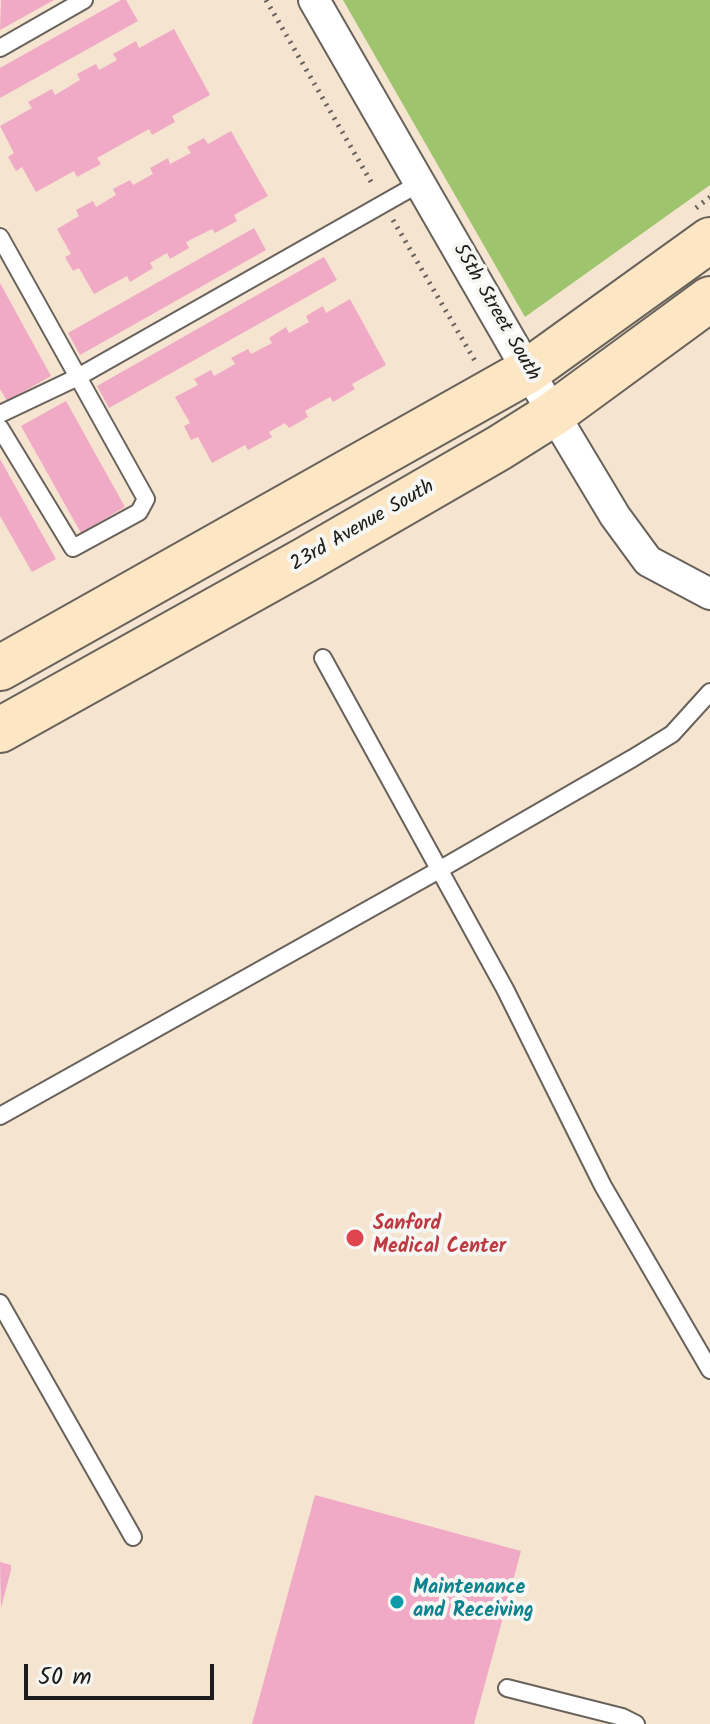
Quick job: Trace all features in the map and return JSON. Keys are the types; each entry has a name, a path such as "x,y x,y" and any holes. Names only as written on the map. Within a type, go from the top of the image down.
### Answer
{"street":[{"name":"55th Street South","path":"314,0 518,355 615,516 648,561 710,594"},
{"path":"0,668 518,355 697,228"},
{"name":"23rd Avenue South","path":"0,730 318,553 553,414 710,299"}],"lane":[{"path":"0,48 84,0"},
{"path":"0,414 78,377 420,183"},
{"path":"0,237 146,499 139,512 73,548 0,428"},
{"path":"323,658 505,989 603,1186 710,1370"},
{"path":"0,1116 439,870 672,734 710,692"},
{"path":"0,1303 133,1537"},
{"path":"507,1688 622,1717 636,1724"}],"path":[{"path":"266,0 475,361 518,355"},
{"path":"697,228 710,197"}],"green space":[{"path":"343,0 710,0 710,185 525,317"}],"building":[{"path":"1,0 54,0 0,30"},
{"path":"126,0 138,21 0,98 0,68"},
{"path":"174,29 210,95 172,116 175,122 152,135 149,129 97,158 101,164 77,177 74,171 36,192 22,167 16,171 8,157 14,153 0,126 32,108 28,102 52,89 55,95 80,80 77,74 96,64 99,70 117,60 113,54 136,41 139,48"},
{"path":"231,131 268,196 234,215 237,221 215,233 212,229 186,242 189,248 170,259 167,253 150,263 153,268 130,282 127,276 94,294 79,268 73,271 65,257 71,254 57,229 79,216 76,210 93,201 96,207 116,195 113,189 130,180 133,185 153,174 150,168 168,158 170,164 191,153 187,147 204,138 208,144"},
{"path":"254,228 266,250 80,355 68,333"},
{"path":"324,257 337,280 109,408 97,386"},
{"path":"0,283 51,376 7,401 0,389"},
{"path":"350,299 386,365 352,384 355,389 333,402 330,397 305,411 308,417 289,428 285,423 269,432 272,437 248,450 245,445 212,463 198,437 191,440 184,426 190,423 175,397 198,385 194,379 211,370 214,376 235,364 231,358 248,349 251,354 272,343 269,338 286,327 289,333 309,322 306,316 323,306 326,313"},
{"path":"66,401 125,507 81,533 21,426"},
{"path":"0,459 56,559 32,572 0,516"},
{"name":"Maintenance and Receiving","path":"315,1495 521,1551 474,1724 252,1724"},
{"path":"0,1562 11,1565 1,1608"}],"place":[{"name":"Sanford Medical Center","path":"355,1238"},
{"name":"Maintenance and Receiving","path":"397,1602"}]}
